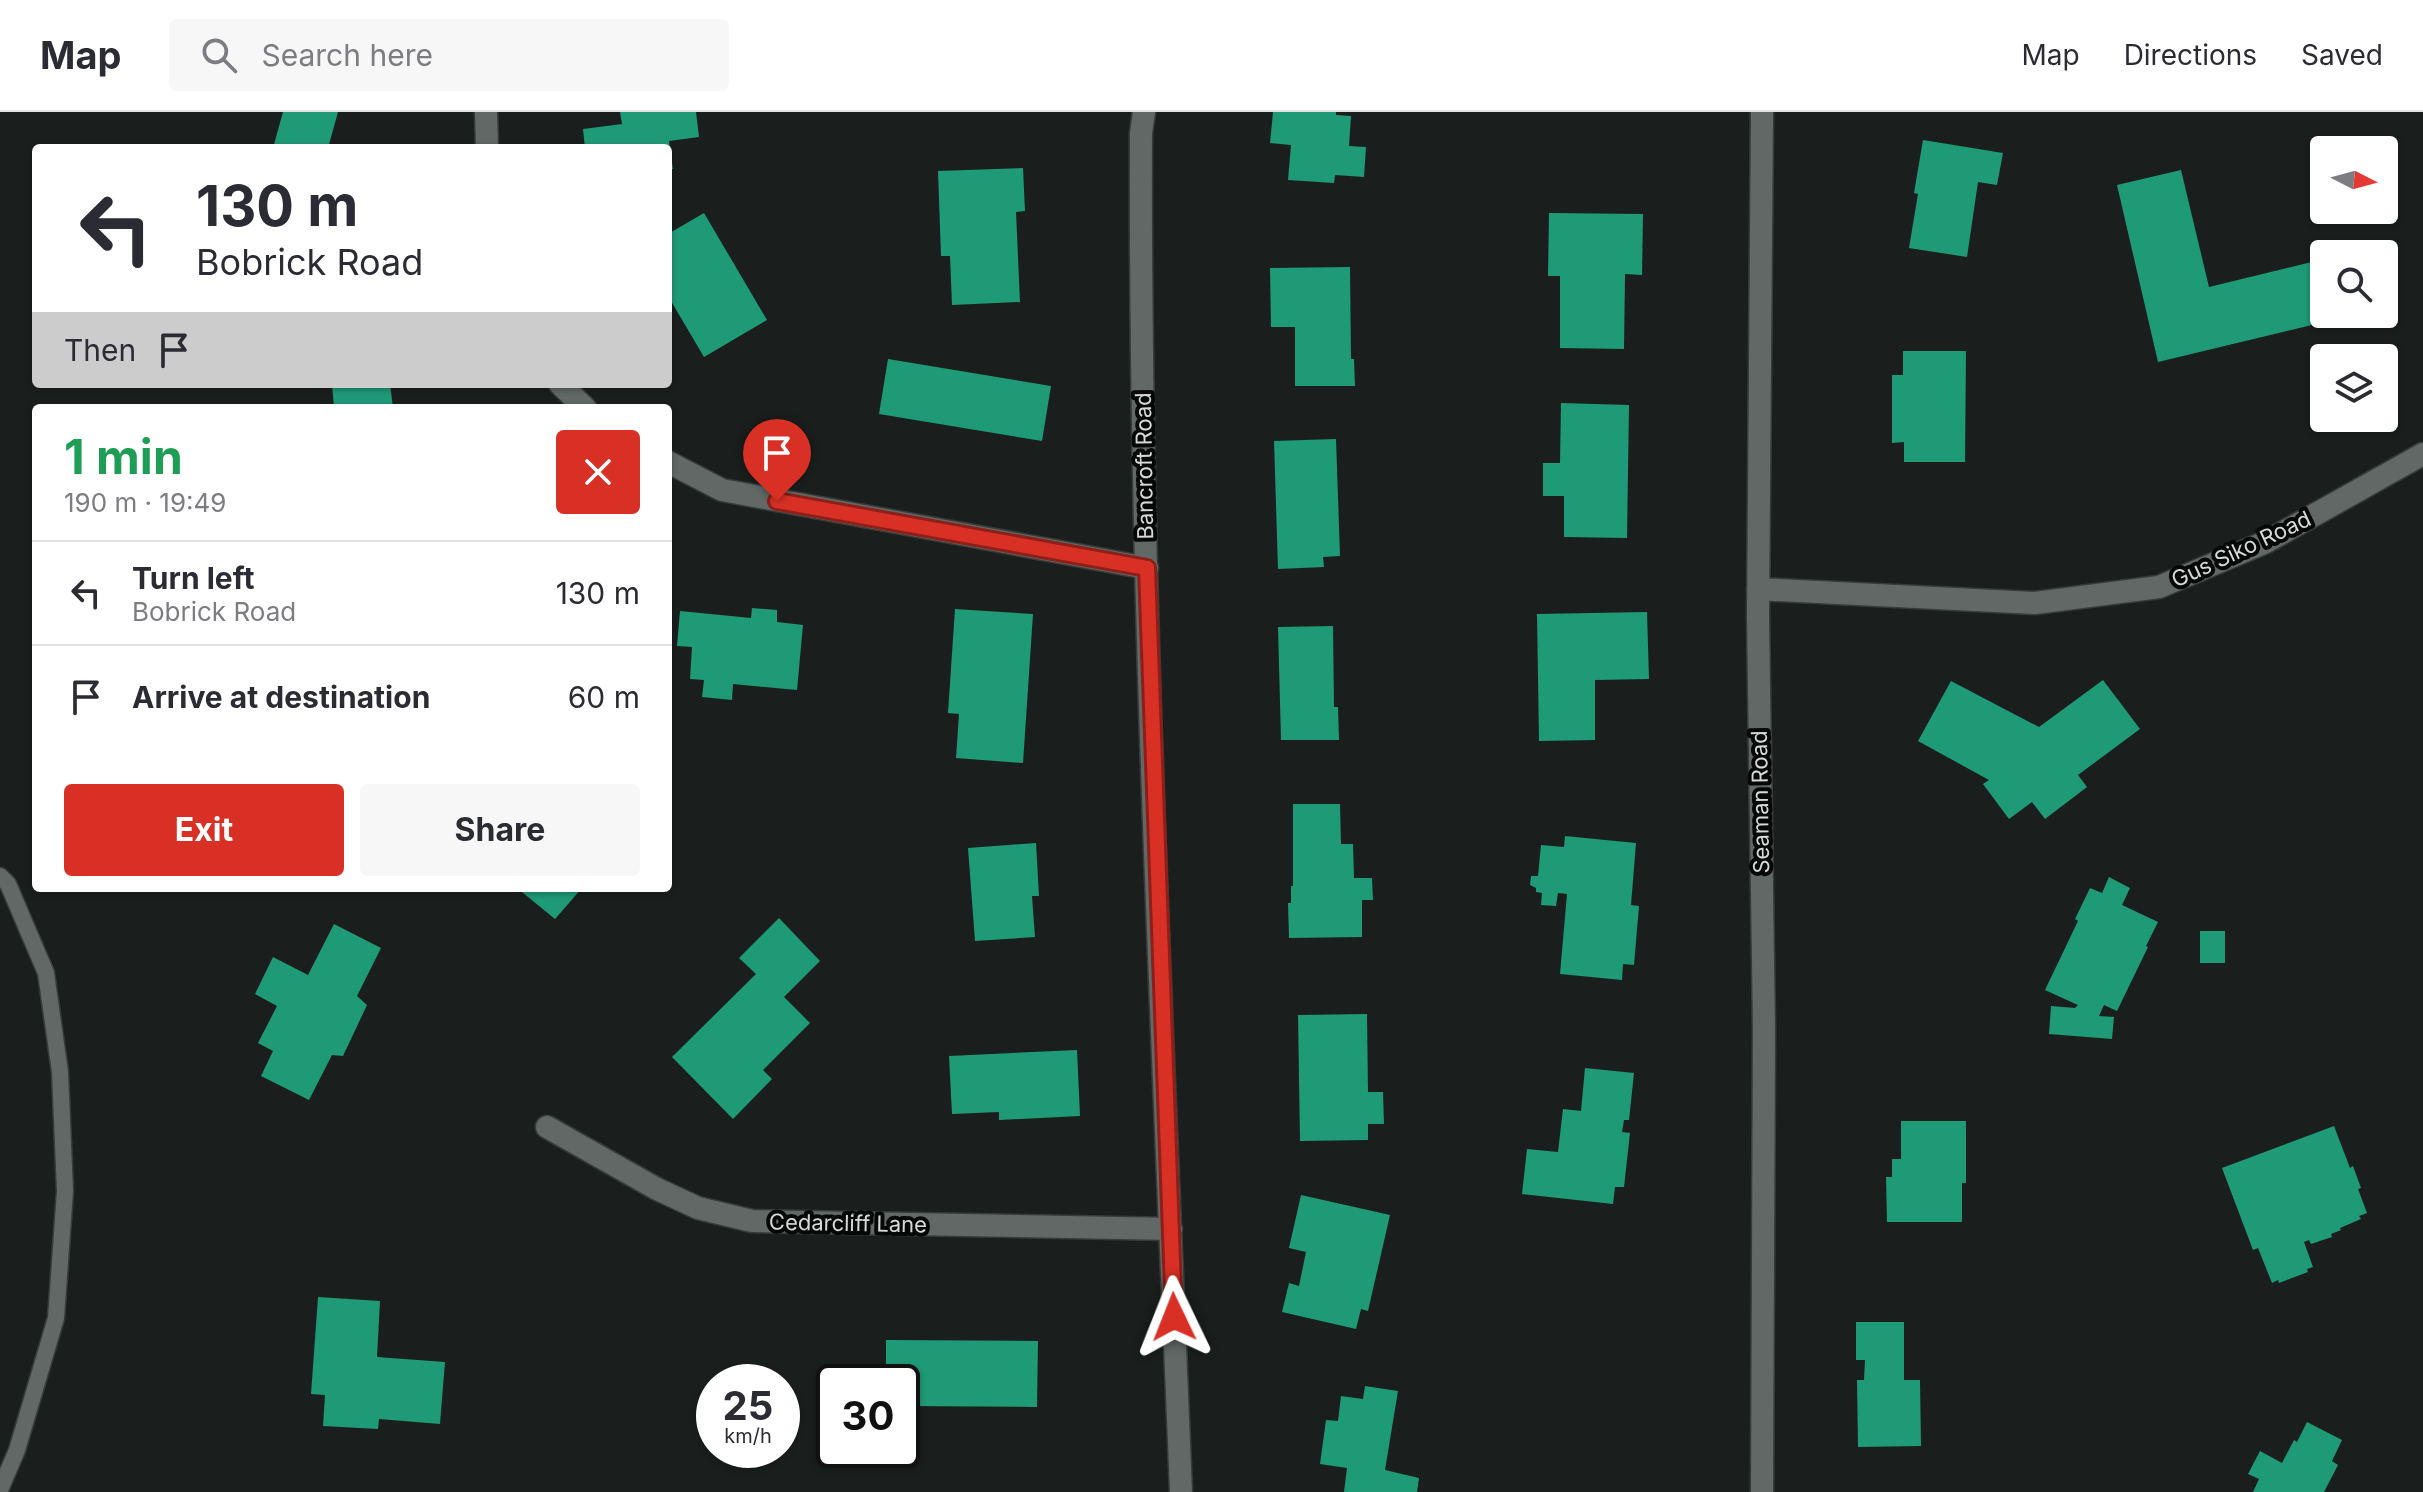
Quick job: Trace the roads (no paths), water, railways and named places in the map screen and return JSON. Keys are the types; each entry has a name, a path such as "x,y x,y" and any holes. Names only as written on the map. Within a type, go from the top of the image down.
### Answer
{"street":[{"path":"486,112 487,144"},
{"name":"Bancroft Road","path":"1144,112 1141,133 1141,304 1147,568 1181,1492"},
{"name":"Seaman Road","path":"1762,112 1758,589 1764,1030 1762,1492"},
{"path":"564,388 581,404"},
{"name":"Gus Siko Road","path":"1758,589 2035,603 2159,587 2266,542 2423,454"},
{"path":"672,464 722,490 1147,568"},
{"name":"Cedarcliff Lane","path":"547,1127 657,1189 698,1208 752,1221 1171,1229"}],"lane":[{"path":"0,876 8,884 46,973 60,1072 65,1191 56,1318 17,1450 0,1490"}]}
